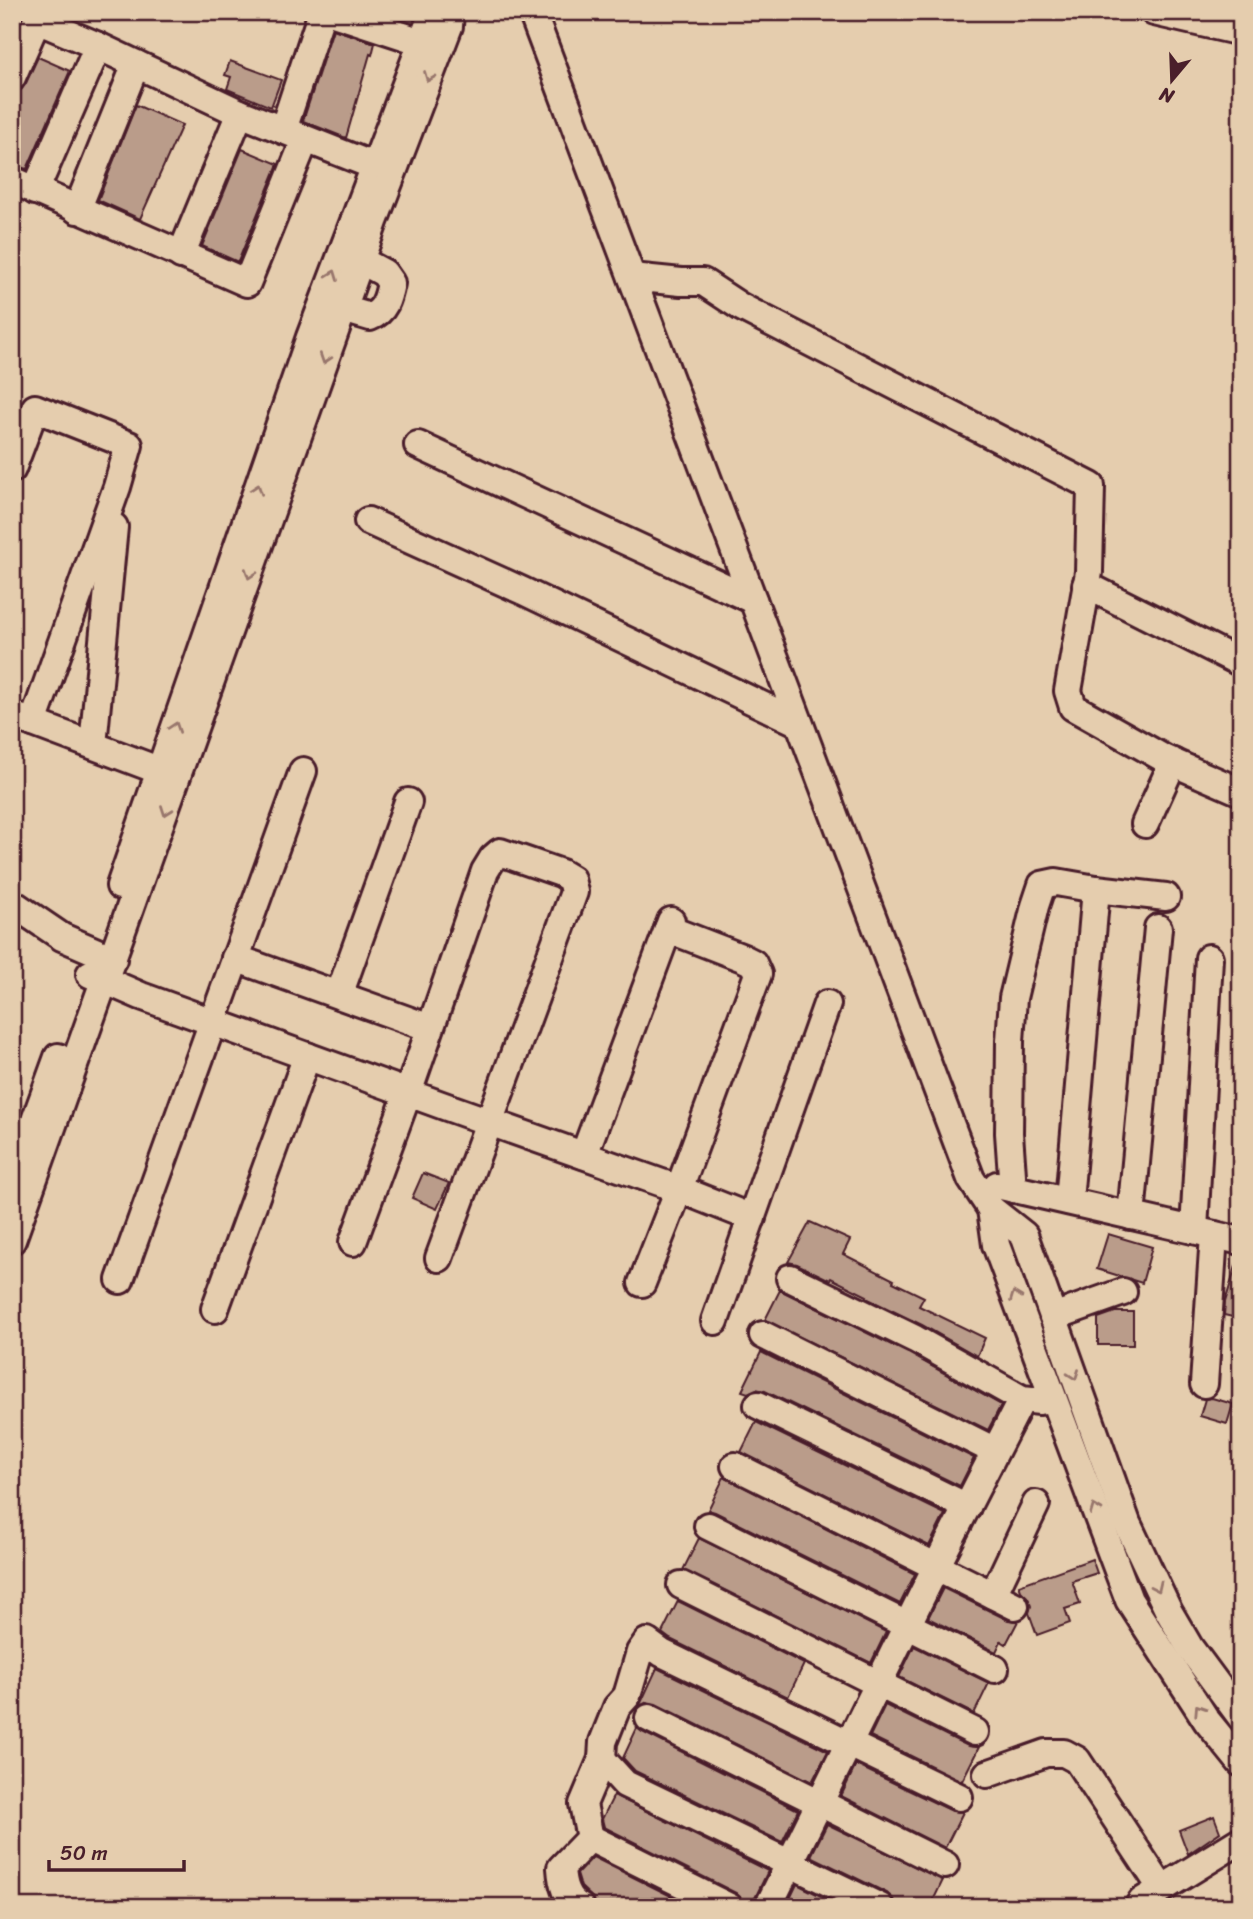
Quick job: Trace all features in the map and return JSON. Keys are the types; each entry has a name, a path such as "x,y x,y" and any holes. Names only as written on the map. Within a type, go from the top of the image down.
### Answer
{"street":[{"path":"98,46 24,186 247,283 294,135 321,12"},
{"path":"330,12 422,42"},
{"path":"12,1240 101,966 169,774 360,260 374,166 431,18 437,12"},
{"path":"169,774 310,337 449,26 450,12"},
{"path":"532,12 971,1179 991,1209 1024,1235 1133,1536 1168,1612 1190,1648 1237,1705"},
{"path":"1154,12 1241,32"},
{"path":"12,77 37,19 240,113 374,166"},
{"path":"77,210 136,64"},
{"path":"181,255 240,113"},
{"path":"343,309 369,317 378,313 388,299 391,283 384,273 360,260"},
{"path":"632,277 704,282 741,307 1091,486 1088,572 1068,691 1073,707 1173,762 1241,792"},
{"path":"12,469 35,408 129,445 117,487 23,719 169,774"},
{"path":"418,445 753,600"},
{"path":"93,745 117,487"},
{"path":"368,521 523,591 799,723"},
{"path":"1086,585 1241,663"},
{"path":"1145,824 1173,762"},
{"path":"120,1280 303,771"},
{"path":"339,995 408,802"},
{"path":"352,1242 408,1093 485,871 500,852 561,873 571,879 574,892 439,1258"},
{"path":"1013,1189 1009,1133 1013,998 1042,885 1056,882 1166,897"},
{"path":"1069,1201 1096,889"},
{"path":"12,904 101,966 212,1021 679,1189 752,1218"},
{"path":"584,1155 670,925 753,963 758,974 642,1283"},
{"path":"1131,1216 1158,928"},
{"path":"235,958 430,1028"},
{"path":"1204,1384 1209,958"},
{"path":"12,1184 101,966"},
{"path":"715,1321 827,1004"},
{"path":"215,1309 307,1056"},
{"path":"971,1179 1241,1241"},
{"path":"991,1209 996,1245 1129,1600 1207,1721 1241,1763"},
{"path":"790,1278 915,1339 1022,1399 1055,1404"},
{"path":"1054,1317 1123,1292"},
{"path":"763,1335 995,1451"},
{"path":"768,1907 1022,1399"},
{"path":"758,1405 967,1507"},
{"path":"735,1466 1004,1601 1035,1504"},
{"path":"708,1525 995,1669"},
{"path":"681,1585 975,1732"},
{"path":"590,1838 583,1804 602,1759 603,1742 617,1707 627,1696 640,1652 647,1642 662,1653 959,1797"},
{"path":"649,1718 946,1865"},
{"path":"987,1774 1046,1753 1064,1753 1077,1760 1162,1889"},
{"path":"602,1759 625,1784 880,1907"},
{"path":"580,1907 557,1895 561,1868 590,1838"},
{"path":"590,1838 729,1907"},
{"path":"1138,1907 1142,1901 1241,1840"}],"building":[{"path":"333,29 375,43 346,138 303,121"},
{"path":"38,57 70,71 27,169 12,165 12,102 26,83"},
{"path":"230,61 281,80 271,107 227,89 231,77 225,75"},
{"path":"136,105 182,125 140,219 98,200"},
{"path":"242,149 278,164 238,262 202,246"},
{"path":"423,1173 449,1183 437,1209 412,1198"},
{"path":"810,1222 850,1240 843,1254 924,1297 919,1306 985,1338 977,1356 831,1278 830,1280 788,1262"},
{"path":"1108,1234 1152,1247 1142,1283 1097,1269"},
{"path":"1237,1263 1241,1263 1241,1319 1224,1315 1225,1302"},
{"path":"780,1290 908,1353 1001,1405 988,1430 765,1320"},
{"path":"1115,1312 1133,1312 1133,1345 1098,1345 1098,1318"},
{"path":"761,1352 974,1458 960,1486 765,1391 742,1391"},
{"path":"1212,1398 1233,1404 1227,1424 1200,1416 1205,1399"},
{"path":"756,1422 945,1514 929,1546 741,1452"},
{"path":"724,1477 915,1574 900,1604 708,1510"},
{"path":"699,1538 886,1632 871,1663 683,1570"},
{"path":"1092,1559 1097,1573 1072,1581 1080,1604 1065,1609 1070,1623 1037,1635 1029,1613 1031,1606 1019,1585"},
{"path":"943,1588 1008,1620 1018,1621 1006,1644 1001,1641 996,1652 928,1618"},
{"path":"678,1601 804,1664 788,1697 662,1633"},
{"path":"914,1646 989,1683 974,1714 899,1677"},
{"path":"657,1668 828,1751 812,1782 656,1704 647,1702 639,1707"},
{"path":"885,1705 968,1746 979,1747 962,1781 870,1736"},
{"path":"637,1728 798,1810 782,1842 635,1771 623,1758"},
{"path":"856,1765 952,1811 963,1812 945,1848 841,1796"},
{"path":"614,1795 768,1871 752,1907 745,1907 736,1893 604,1827 602,1819"},
{"path":"1214,1816 1220,1832 1188,1854 1179,1830"},
{"path":"827,1824 943,1880 930,1907 896,1907 887,1893 811,1856"},
{"path":"593,1857 693,1907 596,1907 594,1899 581,1887 577,1874"},
{"path":"797,1884 843,1907 786,1907"}]}
